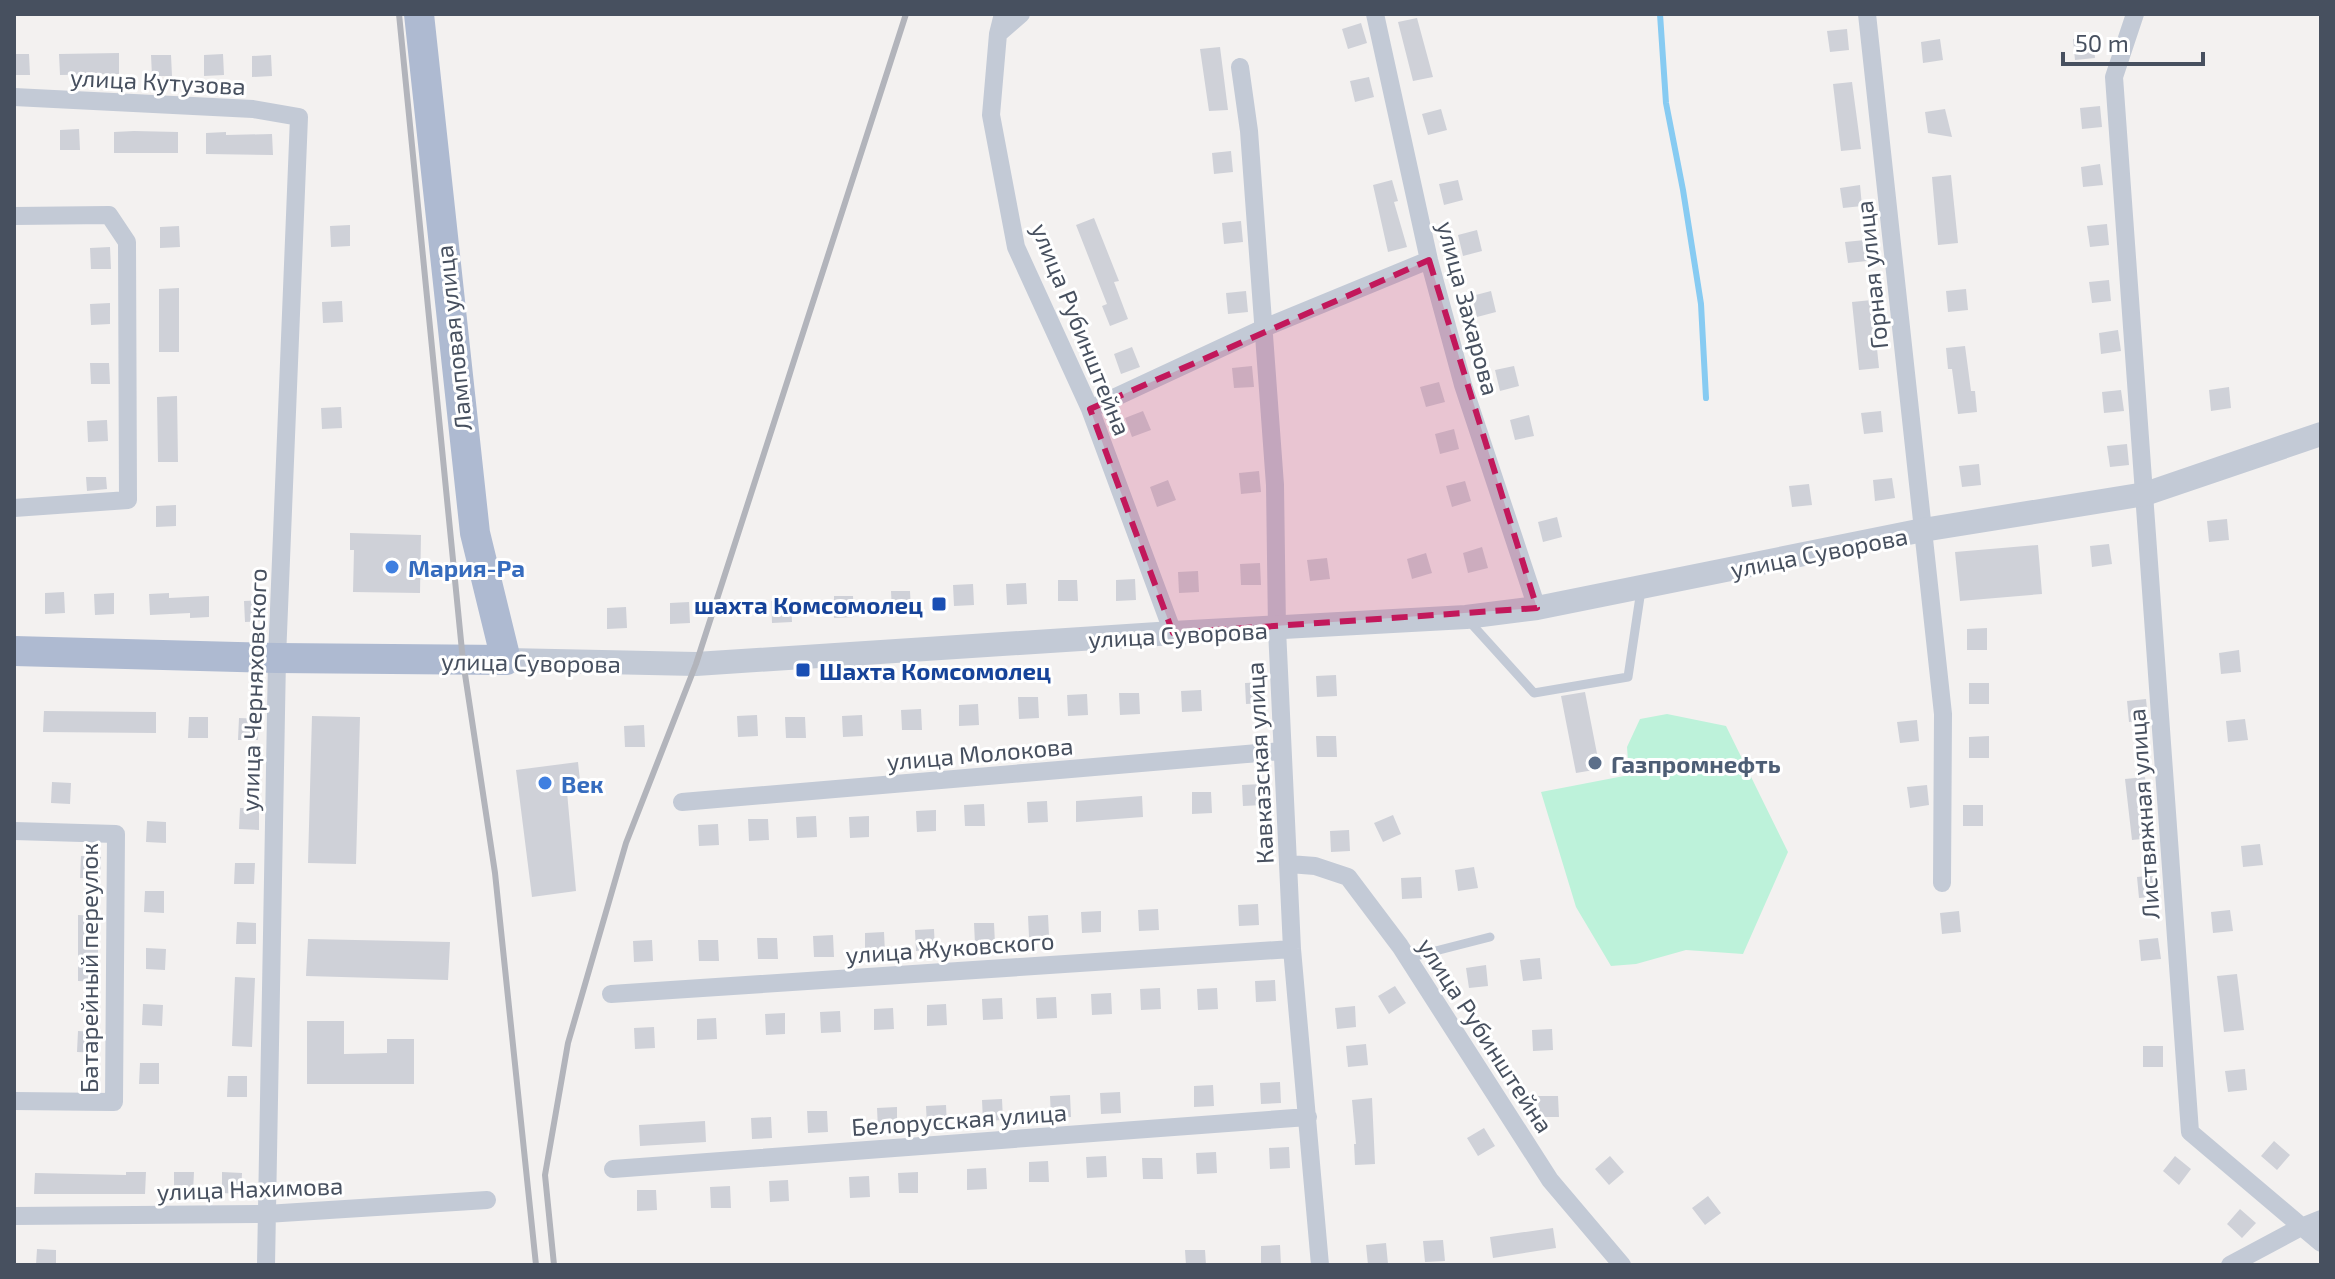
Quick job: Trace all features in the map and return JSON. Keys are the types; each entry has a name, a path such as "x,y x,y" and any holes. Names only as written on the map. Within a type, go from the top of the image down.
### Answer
{"main road":[{"name":"Ламповая улица","path":"419,14 475,533 506,660"},
{"name":"улица Суворова","path":"14,651 506,660"}],"street":[{"name":"улица Рубинштейна","path":"1003,14 998,34 991,115 1016,247 1090,409 1173,633"},
{"path":"998,34 1021,14"},
{"name":"улица Захарова","path":"1375,14 1429,260 1463,385 1537,608"},
{"name":"Горная улица","path":"1867,14 1943,714 1942,883"},
{"name":"Листвяжная улица","path":"2135,14 2114,77 2190,1132 2301,1227"},
{"name":"Кавказская улица","path":"1240,67 1249,131 1275,485 1277,629 1292,949 1320,1265"},
{"name":"улица Кутузова","path":"14,97 253,109 299,117"},
{"name":"улица Черняховского","path":"266,1265 277,658 299,117"},
{"path":"14,216 109,215 127,242 128,500 14,508"},
{"path":"1090,409 1264,328 1429,260"},
{"name":"улица Суворова","path":"506,660 696,664 1466,617 1537,608 1923,530 2145,494 2321,434"},
{"name":"улица Молокова","path":"682,802 1282,751"},
{"name":"Батарейный переулок","path":"14,831 116,834 116,850 114,1102 14,1101"},
{"name":"улица Рубинштейна","path":"1289,864 1315,866 1348,877 1408,958 1550,1180 1622,1265"},
{"name":"улица Жуковского","path":"611,994 1292,949"},
{"name":"Белорусская улица","path":"613,1169 1308,1117"},
{"name":"улица Нахимова","path":"14,1216 266,1214 487,1200"},
{"path":"2230,1265 2321,1219"},
{"path":"2301,1227 2321,1243"}],"lane":[{"path":"1466,617 1534,693 1628,677 1642,587"},
{"path":"1408,958 1490,937"}],"highlighted area":[{"path":"1429,260 1537,608 1173,633 1090,409"}],"green space":[{"path":"1667,714 1726,726 1788,852 1743,954 1686,950 1636,964 1611,966 1576,907 1541,792 1629,775 1627,747 1640,719"}],"building":[{"path":"1417,18 1433,77 1413,81 1398,22"},
{"path":"1361,23 1367,43 1348,49 1342,29"},
{"path":"1847,29 1849,50 1830,52 1827,31"},
{"path":"2093,37 2095,58 2075,60 2073,39"},
{"path":"1940,39 1943,60 1923,63 1921,42"},
{"path":"1220,47 1228,110 1209,111 1200,49"},
{"path":"119,53 119,74 60,75 59,54"},
{"path":"14,54 29,54 30,75 14,75"},
{"path":"223,54 224,75 204,76 204,55"},
{"path":"151,55 171,55 172,76 152,76"},
{"path":"271,55 272,76 252,77 252,56"},
{"path":"1369,77 1374,97 1355,102 1350,81"},
{"path":"1852,82 1861,149 1841,151 1833,84"},
{"path":"2100,106 2102,127 2082,129 2080,108"},
{"path":"1441,109 1447,130 1428,135 1422,114"},
{"path":"1945,109 1952,137 1928,133 1925,112"},
{"path":"79,129 80,150 60,150 60,130"},
{"path":"114,132 178,132 178,153 114,153"},
{"path":"226,132 226,135 272,134 273,155 206,154 206,133"},
{"path":"1231,151 1233,172 1214,174 1212,153"},
{"path":"2100,164 2103,185 2083,187 2081,167"},
{"path":"1951,175 1958,243 1938,245 1932,177"},
{"path":"1392,180 1398,201 1394,202 1407,247 1388,252 1373,185"},
{"path":"1458,180 1463,200 1444,205 1439,184"},
{"path":"1860,185 1862,206 1843,208 1840,188"},
{"path":"1094,218 1119,281 1114,282 1128,319 1110,326 1102,306 1107,304 1076,225"},
{"path":"1241,221 1243,242 1224,244 1222,223"},
{"path":"2107,224 2109,245 2090,247 2087,226"},
{"path":"350,225 350,246 331,247 330,226"},
{"path":"179,226 180,247 160,248 160,227"},
{"path":"1477,230 1482,251 1463,256 1458,235"},
{"path":"1865,240 1867,261 1848,263 1845,242"},
{"path":"110,247 111,269 91,269 90,248"},
{"path":"2109,280 2111,301 2092,303 2089,282"},
{"path":"179,288 179,352 159,352 159,289"},
{"path":"1966,289 1968,310 1948,312 1946,291"},
{"path":"1246,291 1248,312 1228,314 1226,293"},
{"path":"1491,291 1496,312 1477,317 1472,296"},
{"path":"1872,300 1879,368 1859,370 1852,302"},
{"path":"342,301 343,322 323,323 322,302"},
{"path":"110,303 110,324 91,325 90,304"},
{"path":"2118,330 2121,351 2101,354 2099,333"},
{"path":"1965,346 1977,412 1958,414 1946,348"},
{"path":"1132,347 1140,367 1121,374 1114,354"},
{"path":"90,363 109,363 110,384 91,384"},
{"path":"1252,366 1254,387 1234,388 1232,368"},
{"path":"1514,366 1519,386 1500,391 1495,370"},
{"path":"1439,382 1445,402 1426,407 1420,387"},
{"path":"2229,387 2231,408 2211,411 2209,390"},
{"path":"2121,390 2124,411 2104,413 2102,392"},
{"path":"177,396 178,462 158,462 157,397"},
{"path":"341,407 342,428 322,429 321,408"},
{"path":"1143,411 1151,430 1132,437 1125,418"},
{"path":"1881,411 1883,432 1864,434 1861,413"},
{"path":"1529,415 1534,436 1515,440 1510,420"},
{"path":"107,420 108,441 88,442 87,421"},
{"path":"1454,429 1459,449 1440,454 1435,434"},
{"path":"2127,444 2129,465 2110,467 2107,446"},
{"path":"1979,464 1981,485 1962,487 1959,466"},
{"path":"1259,471 1261,492 1241,494 1239,473"},
{"path":"86,477 106,477 107,489 87,491"},
{"path":"1892,478 1895,498 1875,501 1873,480"},
{"path":"1168,480 1176,500 1157,507 1150,487"},
{"path":"1465,481 1471,501 1452,507 1446,486"},
{"path":"1809,484 1812,505 1792,507 1789,486"},
{"path":"176,505 176,526 156,527 156,506"},
{"path":"1557,517 1562,537 1543,542 1538,522"},
{"path":"2227,519 2229,540 2209,542 2207,521"},
{"path":"350,533 421,535 420,593 353,592 354,550 350,550"},
{"path":"2109,544 2112,564 2092,567 2090,546"},
{"path":"2038,545 2042,594 1960,601 1955,552"},
{"path":"1482,547 1488,568 1468,573 1463,553"},
{"path":"1426,553 1432,573 1412,579 1407,559"},
{"path":"1327,558 1330,579 1310,581 1307,560"},
{"path":"1260,563 1261,585 1241,585 1240,564"},
{"path":"1198,571 1199,592 1179,593 1178,572"},
{"path":"1135,579 1136,600 1116,601 1116,580"},
{"path":"1058,580 1077,580 1078,601 1058,601"},
{"path":"1026,583 1027,604 1007,605 1006,584"},
{"path":"973,584 974,605 954,606 953,585"},
{"path":"891,591 910,591 911,612 892,612"},
{"path":"64,592 65,613 45,614 45,593"},
{"path":"114,593 114,614 95,615 94,594"},
{"path":"169,593 169,598 209,596 209,617 190,618 190,613 150,615 149,594"},
{"path":"834,596 853,596 854,617 834,618"},
{"path":"264,600 264,621 245,622 244,601"},
{"path":"771,601 791,601 792,622 772,623"},
{"path":"689,602 690,623 670,624 670,603"},
{"path":"626,607 627,628 607,629 607,608"},
{"path":"1987,628 1987,650 1967,650 1967,629"},
{"path":"2239,650 2241,672 2221,674 2219,653"},
{"path":"1336,675 1337,696 1317,697 1316,676"},
{"path":"1265,682 1266,703 1246,704 1245,683"},
{"path":"1969,683 1989,683 1989,704 1969,704"},
{"path":"1201,690 1202,711 1182,712 1181,691"},
{"path":"1585,692 1600,769 1576,773 1561,696"},
{"path":"1119,693 1139,693 1140,714 1120,715"},
{"path":"1087,694 1088,715 1068,716 1067,695"},
{"path":"1018,697 1038,697 1039,718 1019,719"},
{"path":"2146,699 2148,720 2129,722 2127,701"},
{"path":"978,704 979,725 959,726 959,705"},
{"path":"921,709 922,730 902,730 901,710"},
{"path":"44,711 156,712 156,733 43,732"},
{"path":"757,715 758,736 738,737 737,716"},
{"path":"862,715 863,736 843,737 842,716"},
{"path":"312,716 360,717 356,864 308,863"},
{"path":"189,717 208,717 208,738 188,738"},
{"path":"785,717 805,717 806,738 786,738"},
{"path":"239,718 259,719 258,740 238,740"},
{"path":"2245,719 2248,740 2228,742 2226,721"},
{"path":"1917,720 1919,741 1900,743 1897,722"},
{"path":"644,725 645,747 625,747 624,726"},
{"path":"1316,736 1336,736 1337,757 1317,757"},
{"path":"1989,736 1989,758 1969,758 1969,737"},
{"path":"578,762 581,790 567,792 576,891 532,897 516,770"},
{"path":"2145,777 2152,838 2132,840 2125,779"},
{"path":"52,782 71,783 70,804 51,803"},
{"path":"1262,784 1263,805 1243,806 1242,785"},
{"path":"1927,785 1929,805 1910,808 1907,787"},
{"path":"1192,792 1211,792 1212,813 1192,814"},
{"path":"1142,796 1143,817 1076,822 1076,801"},
{"path":"1047,801 1048,822 1028,823 1027,802"},
{"path":"984,804 985,826 965,826 964,805"},
{"path":"1963,805 1983,805 1983,826 1963,826"},
{"path":"240,808 259,808 259,830 239,829"},
{"path":"936,810 936,831 917,832 916,811"},
{"path":"1393,815 1401,834 1383,842 1374,823"},
{"path":"816,816 817,837 797,838 796,817"},
{"path":"869,816 869,837 850,838 849,817"},
{"path":"748,819 768,819 769,840 749,841"},
{"path":"147,821 166,822 166,843 146,842"},
{"path":"718,824 719,845 699,846 698,825"},
{"path":"1349,830 1350,851 1331,852 1330,831"},
{"path":"2260,844 2263,865 2243,867 2241,846"},
{"path":"81,856 101,857 100,878 80,878"},
{"path":"235,863 255,863 254,884 234,884"},
{"path":"1474,867 1478,888 1458,891 1455,870"},
{"path":"2156,875 2159,896 2139,898 2137,877"},
{"path":"1421,877 1422,898 1402,899 1401,878"},
{"path":"145,891 164,891 164,913 144,912"},
{"path":"1258,904 1259,925 1239,926 1238,905"},
{"path":"1158,909 1159,930 1139,931 1138,910"},
{"path":"2230,910 2233,931 2213,933 2211,912"},
{"path":"1101,911 1101,932 1082,933 1081,912"},
{"path":"1959,911 1961,932 1942,934 1940,913"},
{"path":"78,915 98,916 98,982 78,981"},
{"path":"1048,915 1049,936 1029,937 1028,916"},
{"path":"237,922 256,923 256,944 236,944"},
{"path":"974,923 994,923 995,944 975,944"},
{"path":"934,929 935,950 916,951 915,930"},
{"path":"884,932 885,953 865,954 865,933"},
{"path":"833,935 834,957 814,957 813,936"},
{"path":"757,938 777,938 778,959 758,959"},
{"path":"2158,938 2161,959 2141,961 2139,940"},
{"path":"308,939 450,942 448,980 306,976"},
{"path":"652,940 653,961 634,962 633,941"},
{"path":"698,940 718,940 719,961 699,961"},
{"path":"146,948 166,949 165,970 146,969"},
{"path":"1540,958 1542,979 1523,981 1520,960"},
{"path":"1486,965 1488,986 1469,988 1466,968"},
{"path":"2237,974 2244,1030 2224,1032 2217,976"},
{"path":"235,977 255,978 252,1047 232,1046"},
{"path":"1275,980 1276,1001 1256,1002 1255,981"},
{"path":"1395,986 1406,1003 1389,1014 1378,996"},
{"path":"1160,988 1161,1009 1141,1010 1140,989"},
{"path":"1217,988 1218,1009 1198,1010 1197,989"},
{"path":"1111,993 1112,1014 1092,1015 1091,994"},
{"path":"1056,997 1057,1018 1037,1019 1036,998"},
{"path":"1002,998 1003,1019 983,1020 982,999"},
{"path":"143,1004 163,1005 162,1026 142,1025"},
{"path":"946,1004 947,1025 927,1026 927,1005"},
{"path":"1355,1006 1356,1027 1337,1029 1335,1008"},
{"path":"893,1008 894,1029 874,1030 874,1009"},
{"path":"840,1011 841,1032 821,1033 820,1012"},
{"path":"785,1013 785,1034 766,1035 765,1014"},
{"path":"716,1018 717,1039 697,1040 697,1019"},
{"path":"307,1021 344,1021 344,1054 387,1053 387,1039 414,1039 414,1084 307,1084"},
{"path":"654,1027 655,1048 635,1049 634,1028"},
{"path":"1552,1029 1553,1050 1533,1051 1532,1030"},
{"path":"78,1031 97,1032 97,1053 77,1052"},
{"path":"1366,1044 1368,1065 1348,1067 1346,1046"},
{"path":"2143,1046 2163,1046 2163,1067 2143,1067"},
{"path":"140,1063 159,1063 159,1084 139,1084"},
{"path":"2245,1069 2247,1090 2228,1092 2225,1071"},
{"path":"228,1076 247,1076 247,1097 227,1097"},
{"path":"1280,1082 1281,1103 1261,1104 1260,1083"},
{"path":"1213,1085 1214,1106 1194,1107 1194,1086"},
{"path":"1120,1092 1121,1113 1101,1114 1100,1093"},
{"path":"1070,1095 1071,1117 1051,1117 1050,1096"},
{"path":"1538,1096 1558,1096 1559,1117 1539,1117"},
{"path":"1372,1098 1375,1164 1355,1165 1352,1100"},
{"path":"1002,1099 1003,1120 983,1121 982,1100"},
{"path":"946,1105 947,1126 927,1126 926,1106"},
{"path":"897,1107 897,1128 878,1129 877,1108"},
{"path":"807,1111 827,1111 828,1132 808,1133"},
{"path":"771,1117 772,1138 752,1139 751,1118"},
{"path":"705,1121 706,1142 640,1146 639,1125"},
{"path":"1484,1128 1495,1146 1478,1156 1467,1138"},
{"path":"2274,1141 2290,1155 2277,1170 2261,1156"},
{"path":"1289,1147 1290,1168 1270,1169 1269,1148"},
{"path":"1216,1152 1217,1173 1197,1174 1196,1153"},
{"path":"1106,1156 1107,1177 1087,1178 1086,1157"},
{"path":"1610,1156 1624,1172 1609,1185 1595,1169"},
{"path":"2175,1156 2191,1169 2179,1185 2163,1171"},
{"path":"1142,1158 1162,1158 1163,1179 1143,1179"},
{"path":"1048,1161 1049,1182 1029,1182 1029,1162"},
{"path":"986,1168 987,1189 967,1190 967,1169"},
{"path":"126,1172 146,1172 145,1194 34,1194 35,1173 126,1175"},
{"path":"174,1172 194,1172 193,1193 174,1193"},
{"path":"222,1172 242,1173 241,1194 222,1193"},
{"path":"918,1172 918,1193 899,1193 898,1173"},
{"path":"869,1176 870,1197 850,1198 849,1177"},
{"path":"788,1180 789,1201 770,1202 769,1181"},
{"path":"730,1186 731,1208 711,1208 710,1187"},
{"path":"637,1190 656,1190 657,1210 637,1211"},
{"path":"1708,1196 1721,1213 1705,1225 1692,1208"},
{"path":"2240,1209 2256,1223 2242,1238 2227,1224"},
{"path":"1553,1228 1556,1248 1493,1258 1490,1237"},
{"path":"1443,1240 1445,1261 1425,1262 1423,1241"},
{"path":"1386,1243 1388,1264 1368,1265 1366,1245"},
{"path":"1280,1245 1281,1265 1261,1265 1261,1246"},
{"path":"37,1249 56,1250 56,1265 36,1265"},
{"path":"1185,1250 1205,1250 1206,1265 1186,1265"}],"waterway":[{"path":"1660,14 1666,103 1701,304 1706,398"}],"railway":[{"path":"399,14 463,661 495,873 536,1265"},
{"path":"554,1265 545,1175 568,1043 626,843 696,664 906,14"}],"place":[{"name":"Мария-Ра","path":"392,567"},
{"name":"шахта Комсомолец","path":"939,604"},
{"name":"Шахта Комсомолец","path":"803,670"},
{"name":"Газпромнефть","path":"1595,763"},
{"name":"Век","path":"545,783"}]}
